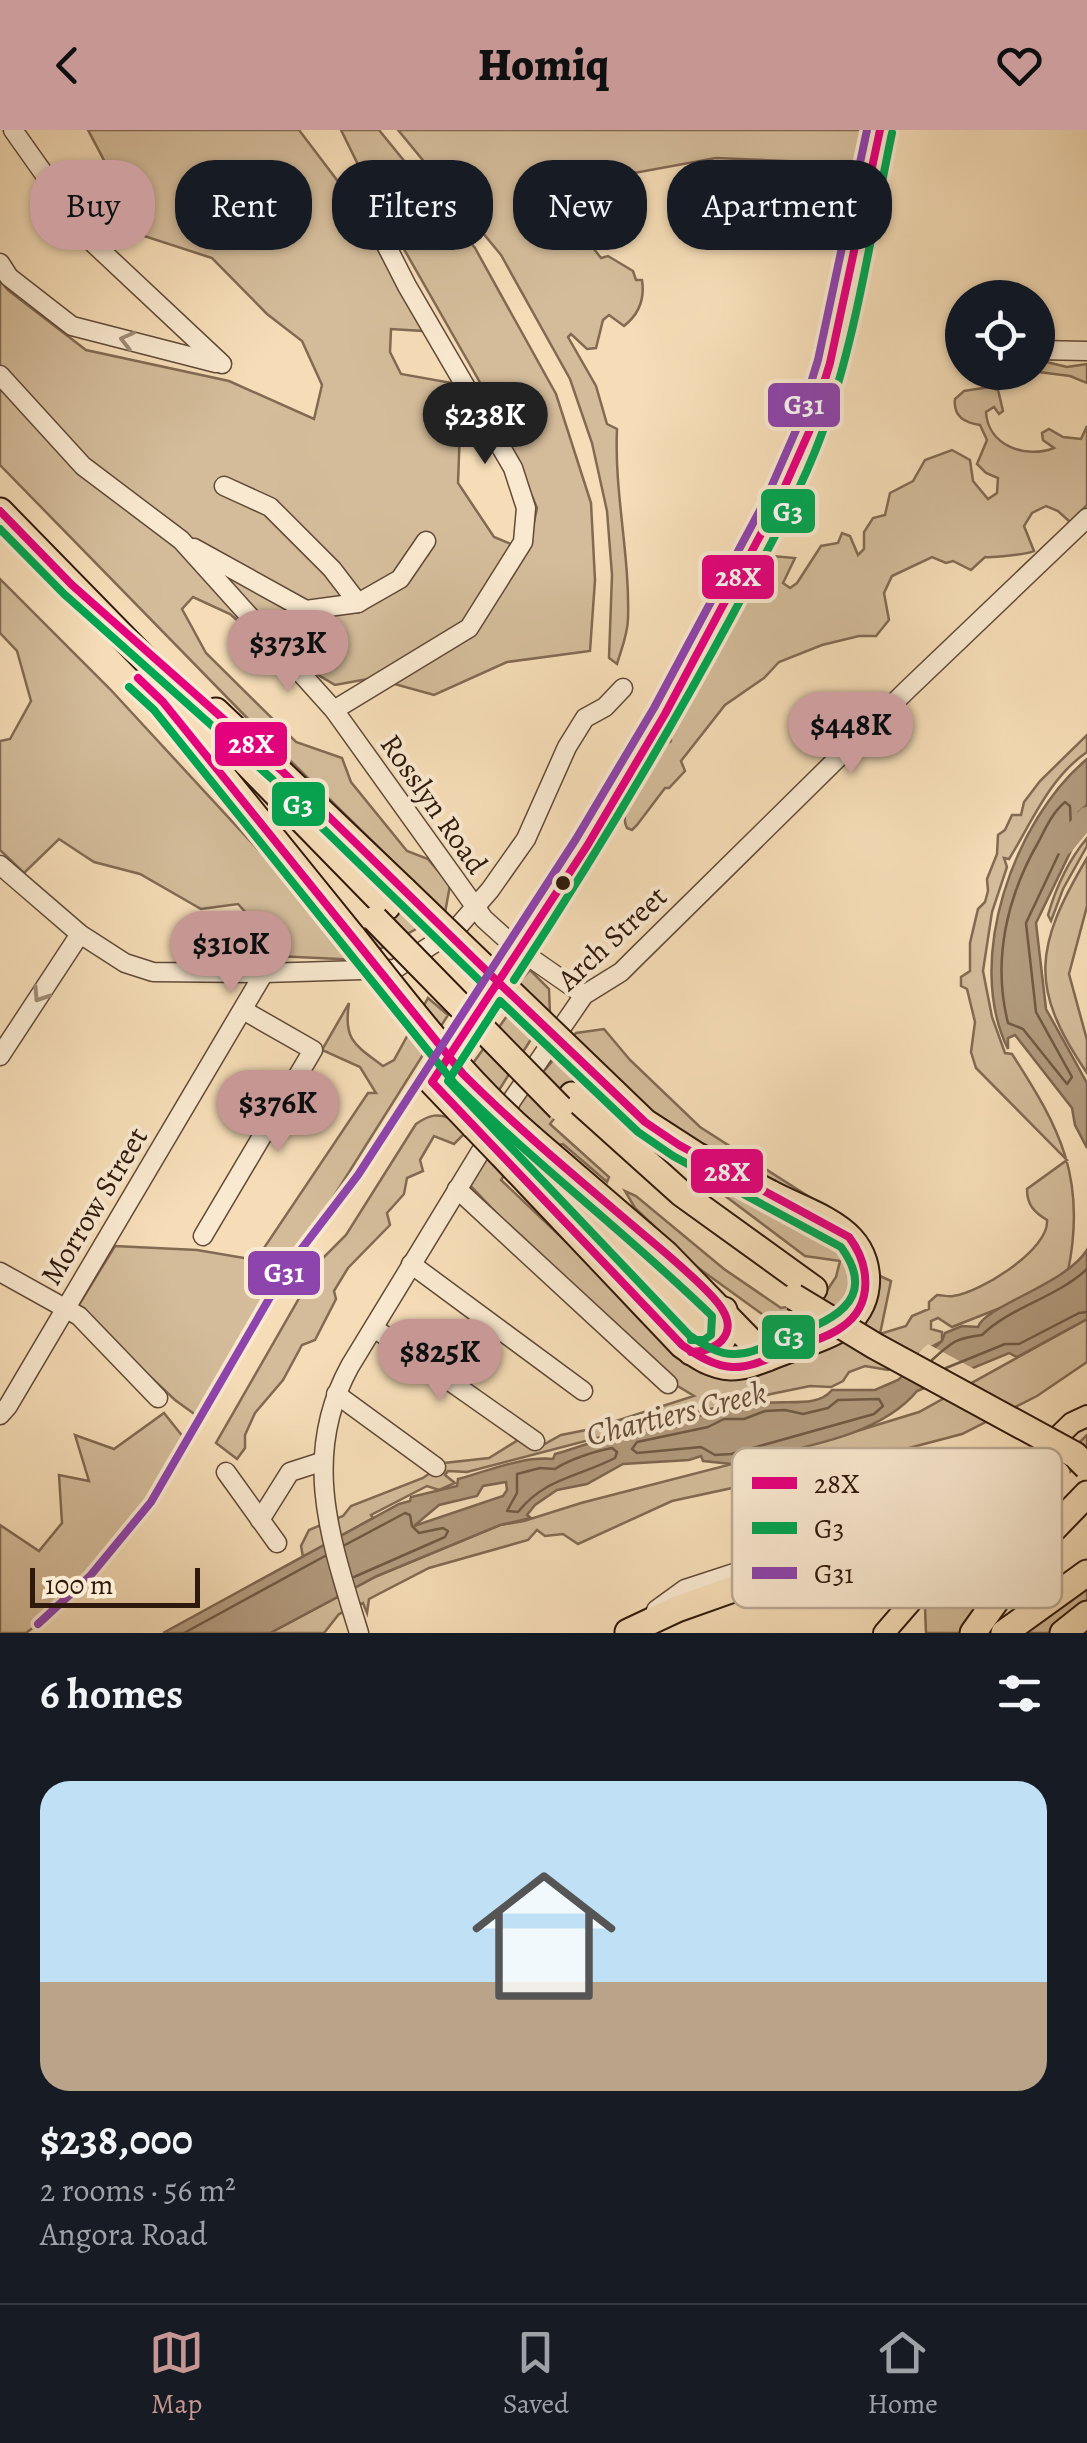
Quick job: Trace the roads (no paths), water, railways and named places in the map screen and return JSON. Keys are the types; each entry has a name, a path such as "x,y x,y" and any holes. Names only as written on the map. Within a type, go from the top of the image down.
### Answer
{"highway":[{"path":"0,511 72,585 256,746 388,906 566,1101 804,1293 1084,1442 1062,1468"},
{"path":"0,536 162,702 388,906 644,1122 696,1156 849,1237 866,1267 862,1302 847,1324 808,1342 744,1366 709,1362 691,1352 432,1082"},
{"path":"162,702 446,1056 481,1093 666,1254 767,1358"},
{"path":"691,1352 708,1352 721,1344 727,1324 724,1310"},
{"path":"1062,1519 1087,1494"},
{"path":"1062,1591 1087,1573"},
{"path":"628,1633 677,1609 732,1590"},
{"path":"973,1633 989,1608"},
{"path":"1004,1633 1039,1608"}],"main road":[{"path":"884,1633 905,1608"}],"street":[{"path":"0,262 9,277 72,326 222,364 93,243 13,130"},
{"path":"334,710 468,628 523,542 526,508 512,468 389,250"},
{"path":"1055,350 1087,351"},
{"name":"Rosslyn Road","path":"0,375 83,466 180,540 334,710 474,908 516,946 584,994"},
{"path":"224,486 270,507 332,568 358,602"},
{"name":"Arch Street","path":"359,1633 329,1520 321,1462 327,1421 336,1394 374,1328 512,1100 584,994 621,972 1087,518"},
{"path":"180,540 306,610 358,602 400,579 426,540"},
{"path":"0,864 80,934 125,963 153,972 394,969 456,930 474,908 526,839 567,747 585,718 605,707 623,688"},
{"path":"0,1056 80,934"},
{"name":"Morrow Street","path":"0,1415 264,973"},
{"path":"203,1236 313,1050 243,1010"},
{"path":"457,1189 668,1384"},
{"path":"412,1264 583,1391"},
{"path":"0,1272 79,1316 158,1398"},
{"path":"374,1328 535,1441"},
{"path":"336,1394 436,1466"},
{"path":"260,1520 290,1472 321,1462"},
{"path":"226,1472 276,1543"},
{"path":"628,1633 685,1589 732,1573"}],"water":[{"path":"1087,759 1087,805 1079,812 1082,828 1036,923 1046,1009 1087,1083 1087,1148 1075,1125 1072,1108 1015,1035 1008,1038 1008,1049 996,1013 992,975 994,934 1018,854 1061,785"},
{"path":"1087,1250 1087,1319 1017,1357 1009,1353 917,1391 880,1421 857,1431 802,1448 732,1448 732,1464 703,1461 701,1456 623,1464 587,1484 557,1490 535,1505 527,1515 531,1518 500,1525 377,1576 270,1633 163,1633 410,1501 411,1497 457,1486 458,1479 518,1462 553,1459 555,1454 591,1443 627,1438 703,1415 766,1403 814,1400 832,1390 875,1390 898,1380 942,1341 945,1333 962,1326 978,1327 995,1311 1062,1273","holes":["506,1482 503,1496 414,1526 439,1505 477,1496 483,1486"]}],"waterway":[{"name":"Chartiers Creek","path":"1064,845 1087,817"}]}
